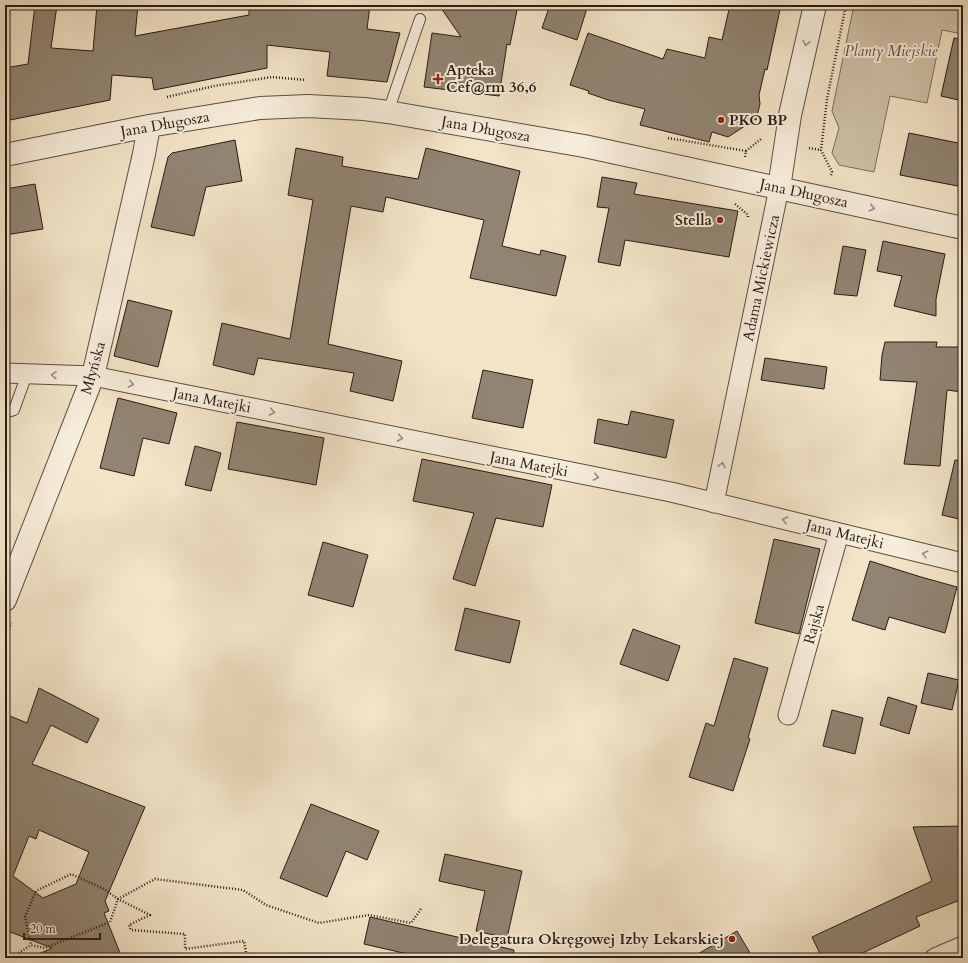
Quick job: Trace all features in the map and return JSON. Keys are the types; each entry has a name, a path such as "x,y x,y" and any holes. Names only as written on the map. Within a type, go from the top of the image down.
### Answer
{"street":[{"name":"Adama Mickiewicza","path":"714,503 779,188 790,115 815,5"},
{"name":"Jana Długosza","path":"5,155 149,126 260,108 308,106 364,109 584,146 963,228"},
{"name":"Młyńska","path":"5,600 93,376 144,154 149,126"},
{"name":"Jana Matejki","path":"5,374 93,376 663,491 963,563"},
{"name":"Rajska","path":"788,715 839,533"},
{"path":"935,958 963,946"}],"lane":[{"path":"388,112 420,19"},
{"path":"5,413 14,410 27,374"}],"path":[{"path":"825,198 832,172 821,150 827,99 846,5"},
{"path":"31,945 25,917 36,891 71,874 104,889 118,899 150,915 129,925 131,930 184,934 185,950 244,941 247,958"},
{"path":"11,958 31,945 45,948 110,922 118,899 155,879 243,890 266,905 318,923 369,915 412,923 421,909"}],"green space":[{"name":"Planty Miejskie","path":"854,5 963,5 963,34 942,30 927,103 890,96 874,172 839,165 832,153 839,128 832,111"}],"building":[{"path":"35,5 57,5 51,48 93,51 97,5 138,5 135,36 249,15 249,5 370,5 367,29 400,33 387,82 327,76 330,52 267,45 267,68 154,90 152,78 112,75 110,100 5,121 5,68 28,64"},
{"path":"439,5 518,5 510,45 507,44 499,96 424,87 432,33 461,37"},
{"path":"550,5 588,5 577,40 542,28"},
{"path":"730,5 781,5 767,70 765,69 759,95 760,104 756,120 750,119 748,124 728,137 712,132 709,142 640,125 645,109 608,100 588,93 589,91 570,85 588,33 663,59 667,49 705,58 709,37 722,40"},
{"path":"954,38 963,39 963,101 941,96"},
{"path":"909,133 963,144 963,187 900,175"},
{"path":"235,140 242,181 206,187 194,236 151,227 168,157 172,153"},
{"path":"296,148 343,157 342,166 418,179 426,148 520,171 502,246 540,255 541,250 566,256 556,296 470,278 484,220 386,197 383,212 351,206 328,344 402,361 393,401 350,391 354,373 258,358 254,375 213,365 222,323 290,339 313,200 288,195"},
{"path":"602,177 637,183 634,194 738,211 729,257 625,240 620,266 598,262 609,208 597,207"},
{"path":"35,184 43,229 5,235 5,189"},
{"path":"883,241 945,254 936,299 936,316 894,306 902,276 877,271"},
{"path":"843,246 866,250 857,296 834,294"},
{"path":"128,300 172,311 158,367 114,356"},
{"path":"885,342 937,342 936,347 963,347 962,392 947,390 940,466 904,464 917,382 880,380 882,355"},
{"path":"765,358 827,367 824,389 761,380"},
{"path":"483,370 533,380 523,428 472,418"},
{"path":"118,398 177,413 169,444 143,438 134,476 100,468"},
{"path":"631,411 674,420 666,458 594,443 598,419 628,425"},
{"path":"237,422 324,438 316,485 228,469"},
{"path":"195,446 221,453 211,491 185,485"},
{"path":"422,459 552,485 543,527 496,518 475,586 453,579 474,513 413,501"},
{"path":"955,460 963,461 963,520 942,515"},
{"path":"774,539 820,549 799,634 755,623"},
{"path":"323,542 368,555 353,607 308,595"},
{"path":"870,561 957,587 945,633 889,617 885,630 852,620"},
{"path":"465,608 520,621 510,663 455,650"},
{"path":"633,629 680,646 668,681 620,664"},
{"path":"734,658 768,668 748,738 750,739 733,791 689,777 706,723 714,726"},
{"path":"928,673 959,680 952,710 921,703"},
{"path":"39,688 99,719 87,743 51,725 32,764 145,807 105,901 109,911 104,913 122,958 30,958 52,948 5,930 5,714 27,723","holes":["39,830 89,852 76,884 43,898 13,876 29,836 36,839"]},
{"path":"888,697 917,706 909,734 880,725"},
{"path":"832,710 863,718 855,754 823,746"},
{"path":"311,804 379,831 367,860 346,851 327,897 280,878"},
{"path":"963,826 963,899 916,917 920,926 852,958 822,958 812,937 932,881 913,827"},
{"path":"445,854 522,871 507,938 476,931 485,891 439,881"},
{"path":"370,917 514,950 513,958 425,958 364,944"},
{"name":"Delegatura Okręgowej Izby Lekarskiej","path":"737,931 753,958 691,958"}],"place":[{"name":"Apteka Cef@rm 36,6","path":"438,79"},
{"name":"PKO BP","path":"721,120"},
{"name":"Stella","path":"720,220"},
{"name":"Delegatura Okręgowej Izby Lekarskiej","path":"732,939"}]}
